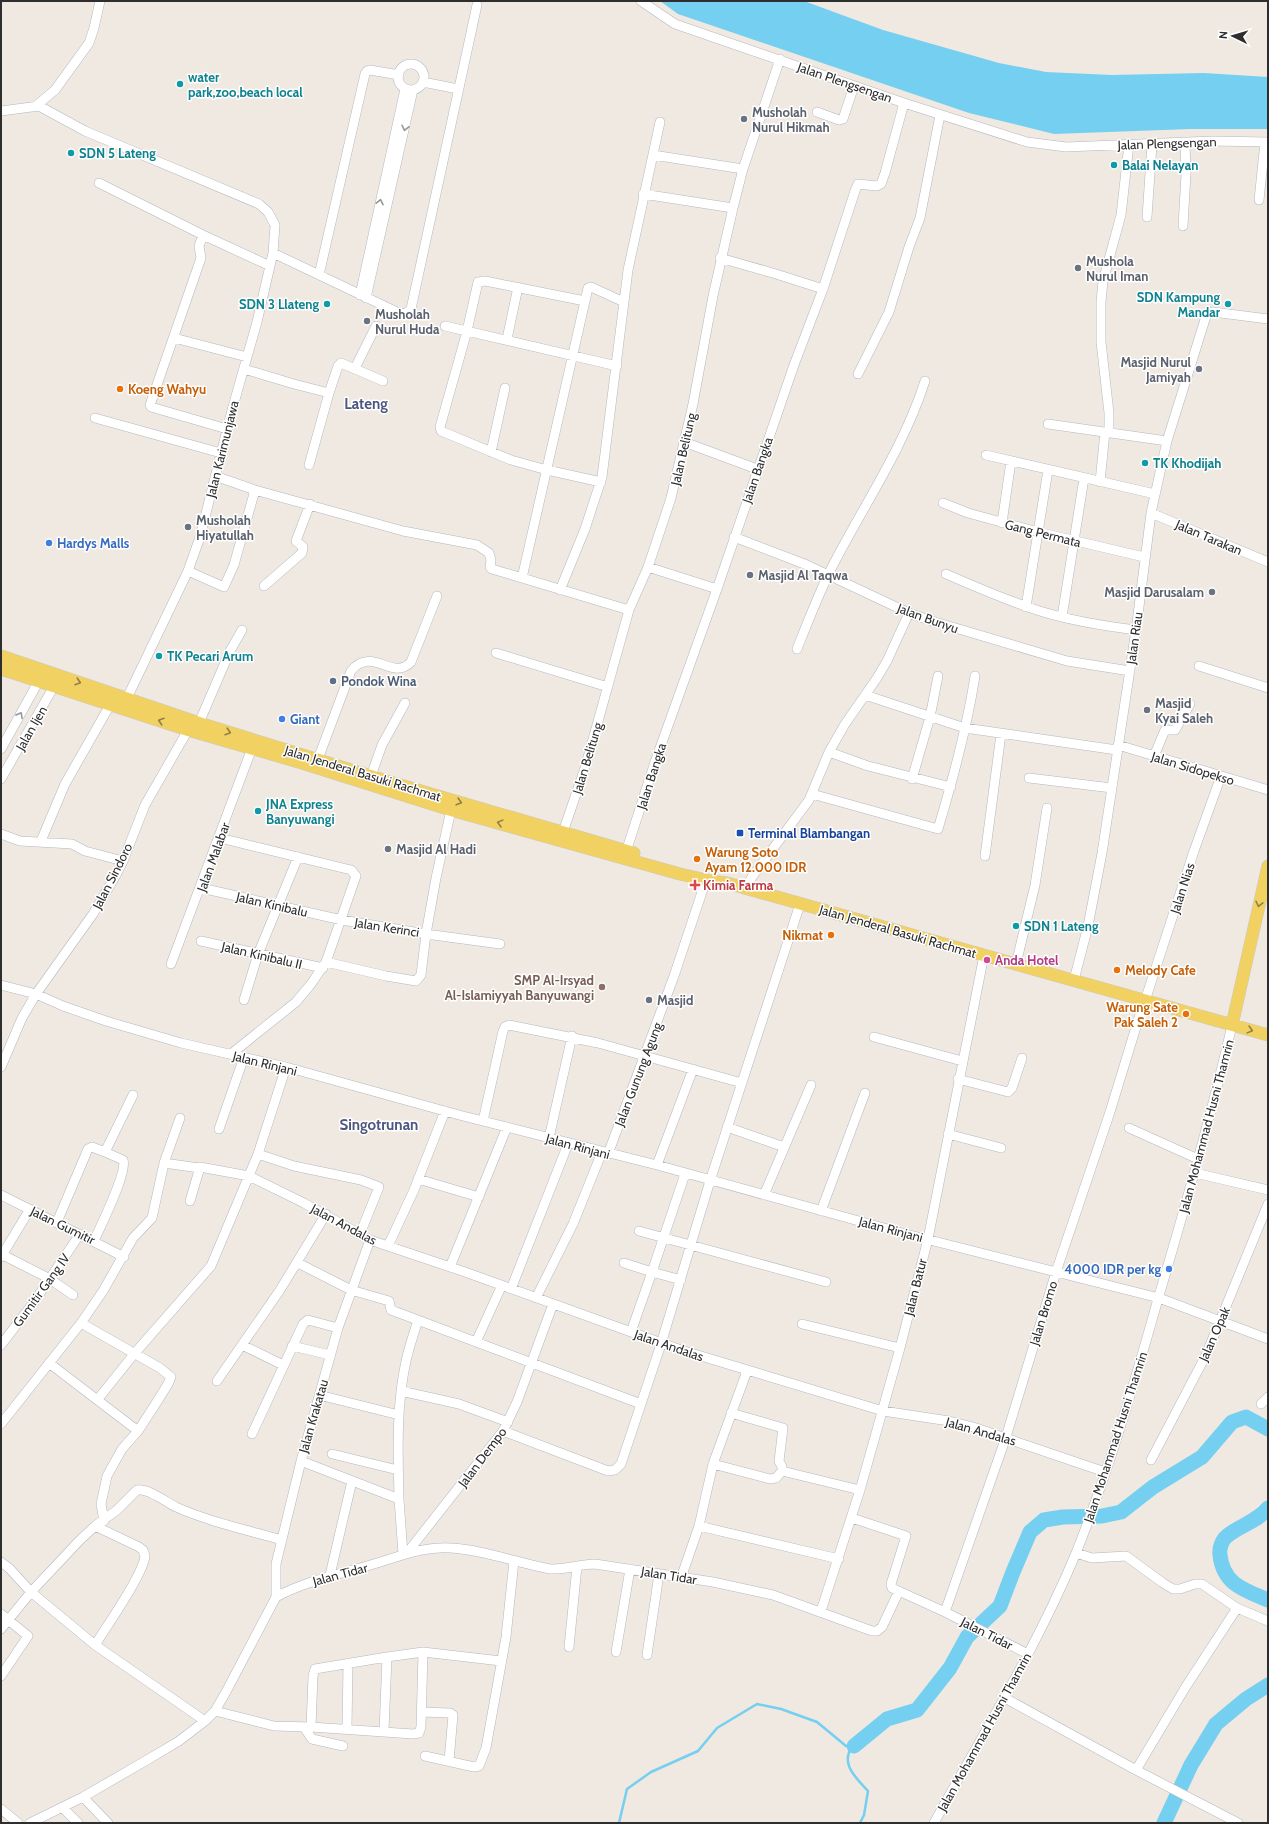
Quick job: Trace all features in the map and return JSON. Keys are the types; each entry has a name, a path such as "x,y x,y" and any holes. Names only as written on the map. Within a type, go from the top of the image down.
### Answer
{"main road":[{"name":"Jalan Jenderal Basuki Rachmat","path":"1,656 43,671 57,682 110,705 188,730 354,775 371,776 563,832 626,855 706,880 746,888 1268,1035"},
{"name":"Jalan Jenderal Basuki Rachmat","path":"1,669 38,682 57,682 127,698 200,723 318,759 354,775 451,810 626,855 712,875 727,883"},
{"path":"1232,1025 1268,866"}],"street":[{"path":"1,111 38,106 54,90 89,42 94,28 100,1"},
{"name":"Jalan Plengsengan","path":"642,1 675,24 904,103 1027,142 1066,147 1129,144 1266,142"},
{"path":"273,253 363,297 401,313 408,312 411,309 477,5"},
{"name":"Jalan Belitung","path":"563,832 585,768 629,610 648,567 663,524 693,404 720,258 743,169 780,60"},
{"path":"415,65 422,70 424,74 423,82 419,88 409,89 400,83 399,75 406,66 415,65"},
{"path":"319,275 365,74 370,70 399,75"},
{"path":"423,82 458,89"},
{"path":"817,112 839,120 842,119 854,86"},
{"path":"363,297 409,89"},
{"name":"Jalan Bangka","path":"626,855 654,762 717,590 794,365 823,289 856,188 858,184 877,186 881,184 904,103"},
{"name":"Jalan Karimunjawa","path":"38,106 51,111 65,121 85,131 259,204 268,212 275,225 273,253 270,266 200,537 188,571 127,698"},
{"path":"858,374 889,312 909,247 923,211 940,115"},
{"path":"560,590 585,529 601,482 617,366 628,270 643,194 660,122"},
{"path":"1260,200 1266,142"},
{"path":"1183,226 1186,174 1184,143"},
{"path":"1100,482 1109,413 1101,342 1101,302 1103,281 1121,215 1129,144"},
{"path":"1147,217 1152,144"},
{"path":"653,155 743,169"},
{"path":"99,183 203,235 270,266"},
{"path":"643,194 733,208"},
{"path":"203,235 199,246 201,258 174,338 150,402 151,407 227,429"},
{"path":"720,258 823,289"},
{"path":"585,301 483,280 478,282 467,331 440,429 491,452 547,470 601,482"},
{"path":"507,339 518,287"},
{"path":"522,578 588,288 590,287 624,302"},
{"name":"Jalan Riau","path":"1074,980 1099,874 1136,630 1144,557 1151,513 1167,441 1207,313 1212,312 1268,320"},
{"path":"355,368 376,326"},
{"path":"445,326 507,339 617,366"},
{"path":"174,338 247,357"},
{"path":"309,465 329,393 339,364 344,363 383,381"},
{"path":"244,369 329,393"},
{"path":"797,649 828,574 881,480 902,438 925,381"},
{"path":"491,452 505,388"},
{"path":"95,418 221,454"},
{"path":"1048,424 1167,441"},
{"path":"684,442 758,469"},
{"path":"986,455 1155,494"},
{"path":"1002,522 1012,461"},
{"path":"1026,607 1048,470"},
{"path":"215,476 255,490 403,531 481,547 489,553 491,568 629,610"},
{"path":"1062,617 1084,478"},
{"path":"188,571 224,587 234,565 255,490"},
{"name":"Gang Permata","path":"943,503 961,510 1038,532 1144,557"},
{"path":"264,586 302,553 303,547 296,541 310,504"},
{"name":"Jalan Tarakan","path":"1151,513 1268,562"},
{"name":"Jalan Bunyu","path":"734,537 828,574 909,613 990,639 1067,661 1130,671"},
{"path":"648,567 717,590"},
{"path":"946,574 1026,607 1062,617 1136,630"},
{"path":"318,759 351,672 356,665 363,661 371,660 402,669 407,667 411,662 437,596"},
{"path":"746,888 812,794 829,752 844,724 865,695 892,652 909,613"},
{"path":"200,723 230,651 242,630"},
{"path":"496,653 608,687"},
{"path":"1199,666 1268,688"},
{"name":"Jalan Ijen","path":"1,749 43,671"},
{"path":"912,778 930,717 938,676"},
{"path":"812,794 938,829 951,787 965,728 975,676"},
{"name":"Jalan Ijen","path":"1,779 57,682"},
{"name":"Jalan Sidopekso","path":"865,695 965,728 1001,734 1118,748 1154,756 1268,790"},
{"path":"371,776 382,745 405,703"},
{"path":"1154,756 1165,730 1176,730 1190,704"},
{"path":"41,841 65,784 110,705"},
{"name":"Jalan Sindoro","path":"1,1067 22,1018 36,994 93,914 123,861 145,805 188,730"},
{"path":"985,856 1001,734"},
{"name":"Jalan Malabar","path":"171,964 220,838 252,748"},
{"path":"829,752 868,766 951,787"},
{"name":"Jalan Nias","path":"1145,1000 1221,776"},
{"path":"1029,778 1112,788"},
{"path":"1016,964 1035,885 1047,808"},
{"name":"Jalan Kerinci","path":"342,920 426,934 436,878 451,810"},
{"path":"1,834 20,841 41,841 72,844 85,851 123,861"},
{"path":"220,838 351,870 355,873 356,878 342,920 324,965 296,1002 232,1054"},
{"path":"244,1000 258,954 298,857"},
{"name":"Jalan Gunung Agung","path":"536,1298 573,1224 605,1153 674,976 706,880"},
{"name":"Jalan Kinibalu","path":"201,888 342,920"},
{"path":"503,1431 608,1471 615,1470 621,1464 626,1454 692,1245 710,1181 800,904"},
{"path":"426,934 500,944"},
{"name":"Jalan Kinibalu II","path":"202,941 258,954 416,981 421,975 426,934"},
{"name":"Jalan Batur","path":"821,1611 852,1518 883,1411 928,1239 958,1079 984,955"},
{"name":"Jalan Rinjani","path":"1,985 36,994 106,1022 181,1043 286,1067 568,1144 657,1165 710,1181 928,1239 1159,1298 1221,1320 1268,1339"},
{"name":"Jalan Bromo","path":"945,1612 1006,1437 1056,1272 1110,1112 1145,1000"},
{"path":"483,1121 503,1031 506,1026 513,1025 572,1036 742,1083"},
{"name":"Jalan Mohammad Husni Thamrin","path":"934,1823 1005,1698 1053,1606 1076,1553 1130,1399 1195,1173 1232,1025"},
{"path":"549,1138 572,1036"},
{"path":"874,1037 962,1061"},
{"path":"219,1129 244,1057"},
{"path":"958,1079 1008,1092 1012,1088 1022,1058"},
{"path":"98,1399 134,1354 210,1266 258,1154 286,1067"},
{"path":"657,1165 693,1069"},
{"path":"764,1195 811,1085"},
{"path":"821,1210 866,1093"},
{"path":"105,1152 133,1095"},
{"path":"388,1246 418,1179 445,1111"},
{"path":"1,1424 81,1323 124,1257 133,1238 153,1216 156,1191 180,1118"},
{"path":"450,1266 507,1127"},
{"path":"727,1128 784,1147"},
{"path":"1129,1128 1198,1159"},
{"path":"948,1134 1001,1148"},
{"path":"511,1289 568,1144"},
{"path":"57,1222 89,1147 123,1160 124,1165 119,1184 94,1241"},
{"path":"258,1154 294,1166 361,1180 379,1187 360,1234"},
{"name":"Jalan Andalas","path":"164,1163 199,1168 212,1168 249,1176 326,1214 370,1240 450,1266 661,1344 883,1411 949,1421 1006,1437 1105,1472"},
{"path":"190,1201 199,1168"},
{"path":"1195,1173 1268,1190"},
{"path":"631,1332 685,1174"},
{"path":"418,1179 479,1197"},
{"name":"Jalan Gumitir","path":"1,1195 124,1257"},
{"name":"Jalan Opak","path":"1150,1460 1206,1355 1268,1204"},
{"path":"30,1209 2,1256 50,1279 73,1295"},
{"path":"217,1381 298,1263 326,1214"},
{"path":"639,1231 826,1282"},
{"name":"Gumitir Gang IV","path":"1,1345 50,1279 80,1234"},
{"name":"Jalan Krakatau","path":"276,1597 276,1564 301,1460 338,1328 370,1240"},
{"path":"298,1263 351,1290 389,1301 391,1310 641,1404"},
{"path":"624,1263 681,1280"},
{"path":"476,1342 502,1285"},
{"name":"Jalan Dempo","path":"405,1553 503,1431 508,1422 553,1304"},
{"path":"252,1434 302,1324 308,1320 338,1328"},
{"path":"405,1553 399,1499 399,1415 406,1358 418,1320"},
{"path":"81,1323 168,1373 171,1377 138,1431 122,1449 107,1476 101,1504 104,1520"},
{"path":"802,1324 900,1348"},
{"path":"242,1345 283,1365"},
{"path":"292,1346 330,1355"},
{"path":"49,1363 138,1431"},
{"path":"681,1578 699,1526 713,1464 747,1371"},
{"path":"402,1391 459,1404 508,1422"},
{"path":"319,1395 399,1415"},
{"path":"731,1413 783,1428 779,1461 782,1471"},
{"path":"332,1454 398,1470"},
{"path":"301,1460 399,1499"},
{"path":"713,1464 770,1479 777,1477 782,1471"},
{"path":"782,1471 860,1490"},
{"path":"330,1575 352,1481"},
{"path":"1,1629 31,1592 79,1541 95,1526 117,1510 134,1492 141,1490 193,1514 282,1540"},
{"path":"852,1518 906,1536 891,1584 892,1588 899,1591"},
{"path":"95,1526 139,1547 143,1550 145,1556 140,1570 124,1600 95,1644"},
{"path":"699,1526 839,1559"},
{"name":"Jalan Tidar","path":"276,1597 290,1590 330,1575 377,1563 405,1553 450,1548 484,1553 514,1561 560,1570 595,1564 773,1595 875,1631 882,1627 899,1591 945,1612 1028,1654"},
{"path":"1076,1553 1092,1558 1126,1556 1173,1589 1202,1584 1237,1608 1268,1621"},
{"path":"425,1756 476,1767 480,1765 486,1748 506,1637 514,1561"},
{"path":"1,1562 9,1568 31,1592 95,1644 205,1721"},
{"path":"569,1648 577,1566"},
{"path":"616,1652 630,1569"},
{"path":"647,1655 659,1574"},
{"path":"30,1823 83,1797 179,1741 205,1721 215,1711 231,1684 276,1597"},
{"path":"1136,1770 1185,1688 1237,1608"},
{"path":"1,1614 28,1636 1,1676"},
{"path":"215,1711 274,1726 417,1734 421,1730 423,1652"},
{"path":"343,1746 312,1739 307,1727 315,1669 387,1656 423,1652 502,1661"},
{"path":"384,1731 387,1656"},
{"path":"346,1729 348,1664"},
{"path":"1005,1698 1136,1770 1238,1823"},
{"path":"421,1712 450,1713 453,1715 449,1761"},
{"path":"83,1797 108,1823"},
{"path":"63,1808 78,1823"},
{"path":"1,1809 18,1823"}],"water":[{"path":"660,1 804,1 883,30 999,63 1046,72 1112,75 1204,73 1268,77 1268,129 1190,129 1054,134 969,113 678,14"}],"waterway":[{"path":"854,1746 887,1719 917,1710 950,1668 967,1637 1000,1606 1030,1532 1044,1520 1063,1517 1102,1516 1121,1512 1153,1487 1202,1457 1232,1422 1246,1417 1268,1429"},
{"path":"1268,1508 1259,1517 1227,1536 1220,1547 1222,1565 1225,1573 1230,1579 1243,1589 1268,1600"},
{"path":"1164,1823 1191,1765 1216,1724 1246,1699 1268,1685"},
{"path":"619,1823 627,1789 651,1772 698,1751 717,1728 757,1704 781,1709 817,1722 846,1746 854,1746"},
{"path":"853,1746 849,1752 848,1764 854,1776 868,1791 864,1815 860,1823"}],"place":[{"name":"water park,zoo,beach local","path":"180,84"},
{"name":"Musholah Nurul Hikmah","path":"744,119"},
{"name":"SDN 5 Lateng","path":"71,153"},
{"name":"Balai Nelayan","path":"1114,165"},
{"name":"Mushola Nurul Iman","path":"1078,268"},
{"name":"SDN 3 Llateng","path":"327,304"},
{"name":"SDN Kampung Mandar","path":"1228,304"},
{"name":"Musholah Nurul Huda","path":"367,321"},
{"name":"Masjid Nurul Jamiyah","path":"1199,369"},
{"name":"Koeng Wahyu","path":"120,389"},
{"name":"TK Khodijah","path":"1145,463"},
{"name":"Musholah Hiyatullah","path":"188,527"},
{"name":"Hardys Malls","path":"49,543"},
{"name":"Masjid Al Taqwa","path":"750,575"},
{"name":"Masjid Darusalam","path":"1212,592"},
{"name":"TK Pecari Arum","path":"159,656"},
{"name":"Pondok Wina","path":"333,681"},
{"name":"Masjid Kyai Saleh","path":"1147,710"},
{"name":"Giant","path":"282,719"},
{"name":"JNA Express Banyuwangi","path":"258,811"},
{"name":"Terminal Blambangan","path":"740,833"},
{"name":"Masjid Al Hadi","path":"388,849"},
{"name":"Warung Soto Ayam 12.000 IDR","path":"697,859"},
{"name":"Kimia Farma","path":"695,885"},
{"name":"SDN 1 Lateng","path":"1016,926"},
{"name":"Nikmat","path":"831,935"},
{"name":"Anda Hotel","path":"987,960"},
{"name":"Melody Cafe","path":"1117,970"},
{"name":"SMP Al-Irsyad Al-Islamiyyah Banyuwangi","path":"602,987"},
{"name":"Masjid","path":"649,1000"},
{"name":"Warung Sate Pak Saleh 2","path":"1186,1014"},
{"name":"4000 IDR per kg","path":"1169,1269"}],"district":[{"name":"Lateng","path":"366,404"},
{"name":"Singotrunan","path":"379,1125"}]}
